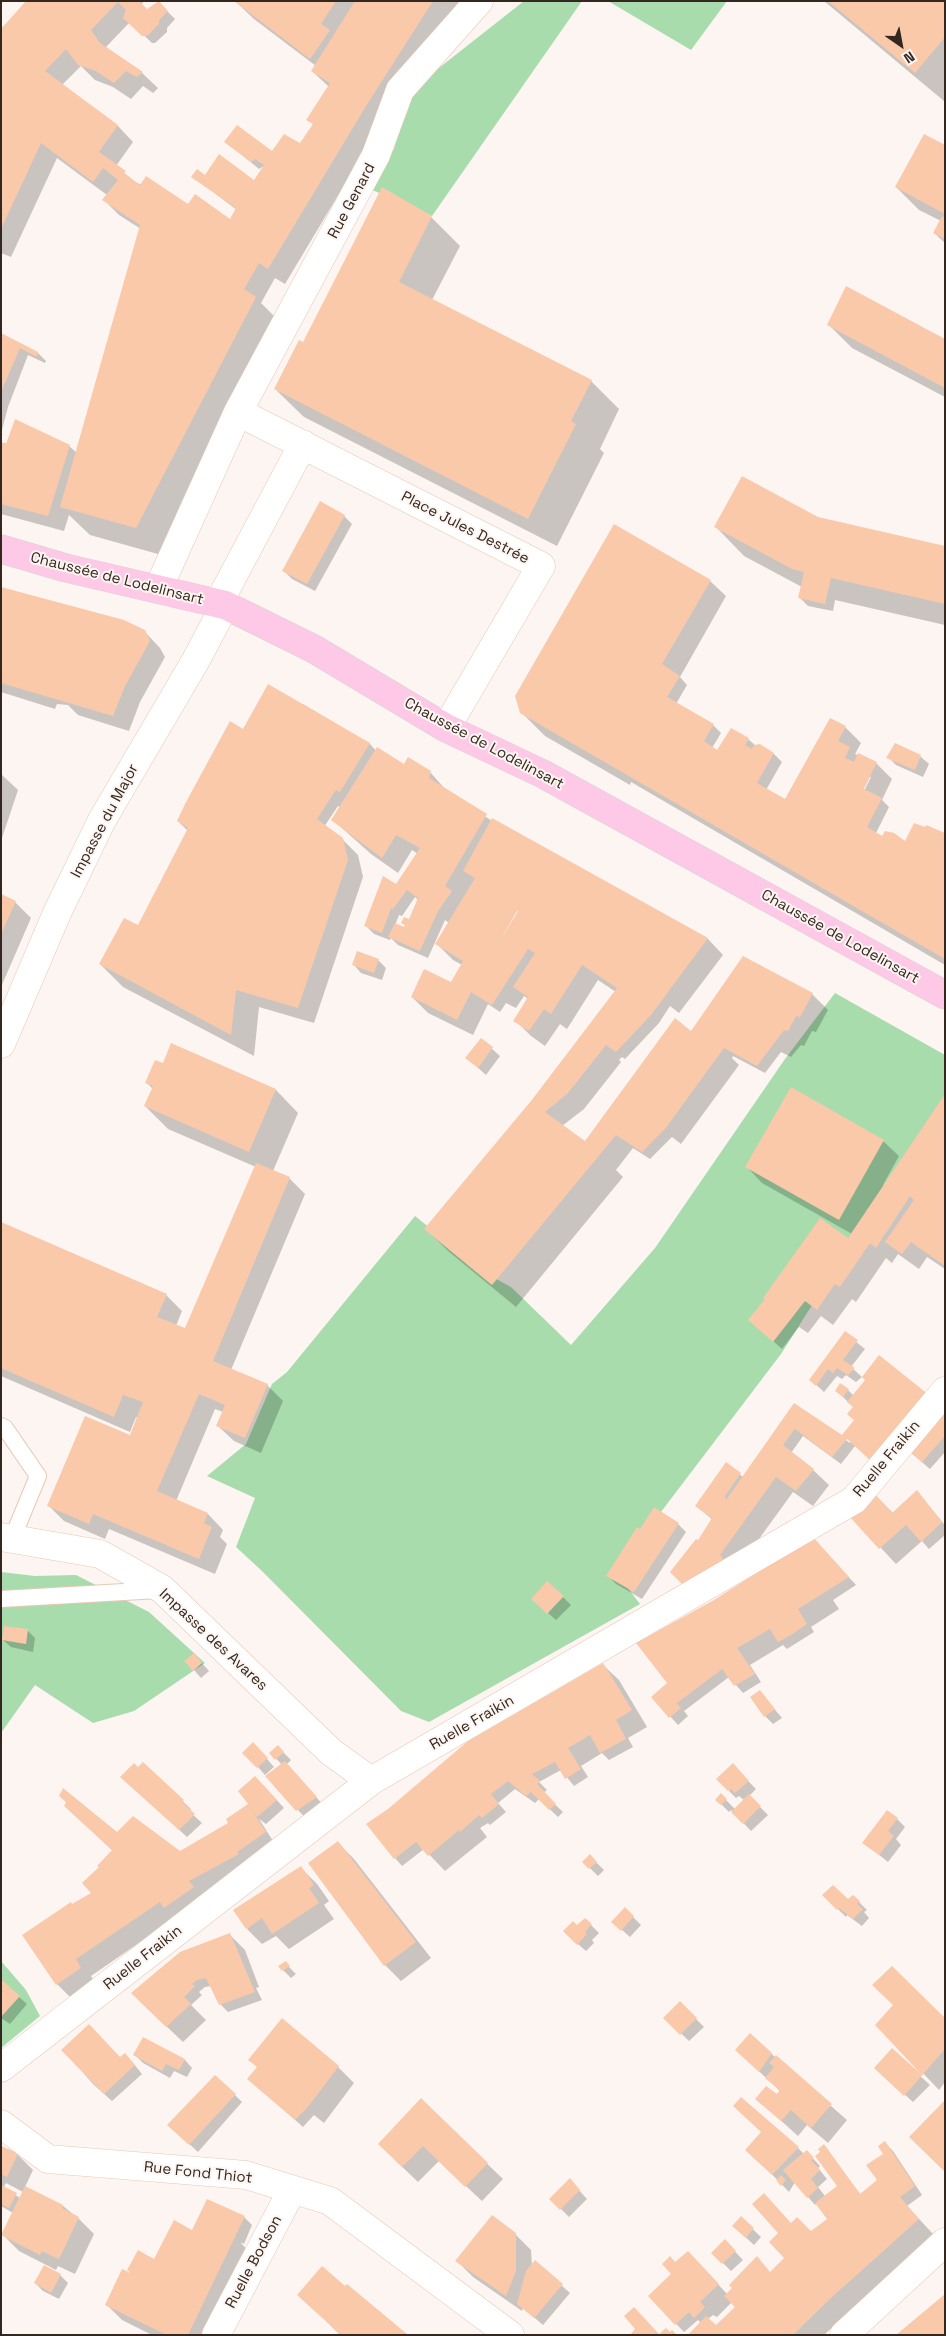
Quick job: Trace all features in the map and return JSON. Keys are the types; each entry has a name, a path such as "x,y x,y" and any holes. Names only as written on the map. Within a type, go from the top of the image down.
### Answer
{"main road":[{"name":"Chaussée de Lodelinsart","path":"1,549 66,568 222,605 314,649 446,728 543,774 945,995"}],"street":[{"name":"Rue Genard","path":"238,412 376,155 400,90 478,1"},
{"name":"Place Jules Destrée","path":"238,412 541,566 446,728"},
{"path":"158,589 238,412"},
{"path":"222,605 303,444"},
{"name":"Impasse du Major","path":"1,1044 57,913 102,820 222,605"},
{"name":"Ruelle Fraikin","path":"1,2068 371,1781 854,1500 945,1390"},
{"name":"Impasse des Avares","path":"7,1538 100,1554 162,1590 331,1752 371,1781"},
{"name":"Rue Fond Thiot","path":"1,2124 48,2159 246,2175 330,2201 510,2335"},
{"name":"Ruelle Bodson","path":"216,2335 292,2190"},
{"path":"844,2335 945,2242"}],"lane":[{"path":"1,1426 5,1428 38,1476 7,1538"},
{"path":"1,1599 162,1590"}],"green space":[{"path":"524,1 582,1 432,216 370,189 394,149 411,90"},
{"path":"608,1 727,1 691,50"},
{"path":"835,993 945,1055 945,1096 781,1354 648,1529 613,1569 640,1604 429,1722 401,1711 236,1547 255,1498 207,1476 246,1444 272,1384 287,1372 415,1216 487,1274 511,1287 571,1345 655,1248 785,1059"},
{"path":"1,1572 35,1576 76,1575 149,1612 205,1663 134,1711 93,1723 35,1685 1,1733"},
{"path":"1,1961 26,1990 40,2016 1,2048"}],"building":[{"path":"26,1 139,1 147,9 159,1 168,11 147,36 142,36 123,18 126,10 118,2 91,30 100,43 143,72 137,77 126,71 114,83 96,71 78,65 66,49 45,71 118,125 99,152 126,171 124,173 140,185 146,176 188,204 195,194 230,219 236,208 191,177 197,169 205,175 219,154 254,180 264,165 255,159 251,162 224,142 237,125 272,151 284,134 300,143 313,124 306,120 330,83 311,71 355,1 433,1 366,106 268,269 259,263 244,289 256,297 136,528 60,507 140,225 102,200 118,180 103,168 93,182 41,143 1,229 1,29"},
{"path":"234,1 336,1 321,24 330,30 310,59"},
{"path":"828,1 945,1 945,37 915,73"},
{"path":"924,134 945,145 945,214 895,187"},
{"path":"382,187 432,216 399,282 592,380 571,421 576,424 528,519 274,389 299,340 303,342"},
{"path":"942,216 945,218 945,239 933,233"},
{"path":"846,286 945,339 945,388 827,325"},
{"path":"1,333 38,352 37,357 20,348 1,392"},
{"path":"15,419 70,445 48,516 1,504 1,442 6,444"},
{"path":"742,476 818,517 945,546 945,604 831,578 825,604 798,598 804,572 792,569 714,527"},
{"path":"320,501 345,515 307,584 282,571"},
{"path":"614,524 711,580 662,664 680,676 667,697 714,724 704,741 717,750 731,728 749,738 745,745 752,749 754,745 760,744 774,753 757,783 785,799 830,718 846,726 838,741 850,747 845,758 854,762 858,753 877,762 864,789 882,798 867,827 882,836 885,831 894,833 905,841 914,823 925,827 926,825 945,833 945,959 520,713 515,696"},
{"path":"1,587 124,620 145,630 150,641 125,686 113,716 1,683"},
{"path":"268,684 370,743 340,792 336,790 317,819 343,838 348,860 298,1008 236,990 231,1035 99,964 124,918 138,925 188,828 177,821 230,721 243,729"},
{"path":"895,743 921,755 915,770 886,758"},
{"path":"377,747 404,764 408,757 431,771 429,778 487,814 445,886 452,891 438,911 420,951 388,937 395,923 404,927 405,925 401,923 404,917 409,919 418,898 407,890 393,909 391,908 382,933 364,926 383,876 396,884 420,848 396,835 382,858 331,820"},
{"path":"492,818 708,938 651,1015 616,1052 606,1045 568,1093 545,1112 585,1141 675,1018 691,1031 743,956 813,993 800,1017 796,1016 788,1031 784,1030 757,1066 724,1048 665,1129 642,1152 616,1135 492,1285 424,1229 531,1101 617,988 582,965 551,1014 544,1009 529,1031 513,1021 528,997 513,987 535,953 528,949 492,1005 471,992 457,1020 411,997 424,969 451,982 463,961 435,944 475,878 463,871","holes":["517,911 518,911 497,946"]},
{"path":"1,894 16,901 1,934"},
{"path":"357,951 379,959 374,973 352,965"},
{"path":"481,1038 493,1047 478,1068 465,1058"},
{"path":"171,1043 276,1089 249,1152 144,1106 153,1086 145,1083 155,1060 163,1063"},
{"path":"791,1087 884,1140 839,1220 745,1167"},
{"path":"945,1094 945,1266 911,1242 902,1254 885,1242 914,1200 910,1196 876,1248 870,1243 840,1287 835,1284 817,1310 805,1301 773,1342 748,1320 765,1299 763,1298 820,1218 848,1238"},
{"path":"256,1163 290,1177 213,1361 268,1384 245,1438 216,1426 225,1405 199,1394 157,1491 208,1513 204,1523 212,1527 199,1559 93,1514 89,1524 47,1506 85,1416 130,1435 143,1402 123,1395 114,1417 1,1368 1,1222 167,1294 157,1317 185,1328"},
{"path":"845,1331 858,1340 843,1360 855,1368 848,1375 837,1368 833,1373 828,1369 816,1386 809,1380"},
{"path":"879,1355 929,1395 872,1462 847,1439 832,1457 795,1429 783,1445 814,1469 796,1491 776,1477 720,1555 725,1561 683,1585 670,1572 696,1539 698,1540 712,1518 695,1506 726,1462 741,1473 725,1496 726,1500 794,1403 842,1435 854,1420 847,1414 853,1407 847,1402 865,1380 862,1377"},
{"path":"840,1383 849,1389 843,1397 835,1391"},
{"path":"945,1403 945,1436 922,1462 903,1446"},
{"path":"917,1490 942,1522 921,1542 906,1525 879,1549 848,1515 874,1493 892,1513"},
{"path":"654,1507 679,1523 634,1592 606,1576 637,1527 640,1529"},
{"path":"813,1537 849,1577 798,1609 807,1624 791,1635 778,1642 770,1629 737,1648 755,1674 734,1686 722,1669 677,1703 681,1708 669,1718 651,1697 667,1683 636,1643 714,1600"},
{"path":"547,1581 564,1596 547,1614 531,1599"},
{"path":"4,1626 28,1629 26,1644 2,1640"},
{"path":"194,1653 202,1663 193,1671 184,1661"},
{"path":"603,1663 632,1710 616,1720 626,1739 600,1753 590,1735 568,1748 581,1769 565,1779 555,1762 532,1774 540,1781 537,1784 556,1804 549,1810 531,1792 526,1796 508,1781 491,1794 499,1804 482,1818 479,1815 428,1856 416,1842 394,1859 366,1824 388,1809 468,1741"},
{"path":"760,1690 775,1709 764,1717 750,1697"},
{"path":"253,1742 268,1758 257,1768 242,1753"},
{"path":"278,1745 284,1752 275,1760 269,1753"},
{"path":"285,1761 317,1797 296,1811 265,1776"},
{"path":"143,1762 184,1800 182,1802 195,1814 179,1830 120,1777 134,1763 138,1767"},
{"path":"733,1763 749,1781 735,1793 731,1789 728,1791 716,1779"},
{"path":"255,1776 277,1800 257,1817 250,1807 266,1832 237,1852 239,1854 189,1881 194,1887 164,1908 160,1902 76,1959 81,1968 56,1985 22,1935 71,1902 72,1904 91,1893 82,1883 99,1867 97,1866 112,1850 64,1806 66,1802 59,1796 63,1788 117,1832 133,1816 180,1851 228,1823 226,1819 248,1804 238,1791"},
{"path":"721,1793 727,1799 721,1805 715,1800"},
{"path":"749,1794 761,1806 743,1824 731,1812"},
{"path":"887,1810 898,1818 888,1831 894,1836 879,1855 862,1843"},
{"path":"338,1841 416,1942 384,1966 308,1863"},
{"path":"590,1854 597,1862 589,1869 582,1862"},
{"path":"301,1866 314,1885 309,1888 319,1903 272,1934 262,1918 246,1929 233,1910"},
{"path":"833,1885 848,1899 853,1895 860,1901 857,1904 863,1909 853,1919 839,1908 837,1910 822,1895"},
{"path":"625,1907 634,1916 621,1931 611,1922"},
{"path":"585,1918 592,1924 585,1932 587,1934 577,1945 563,1931 573,1921 577,1925"},
{"path":"230,1933 255,1992 219,2005 206,1978 197,1980 192,1984 195,1986 184,1997 191,2004 166,2027 131,1993 180,1952"},
{"path":"286,1961 290,1966 282,1971 278,1966"},
{"path":"892,1966 945,2018 945,2049 904,2096 874,2068 892,2048 921,2074 875,2025 893,2005 872,1985"},
{"path":"1,1979 20,1996 1,2017"},
{"path":"680,2001 697,2018 680,2035 663,2018"},
{"path":"282,2018 339,2066 307,2108 295,2120 247,2079 257,2067 248,2060"},
{"path":"89,2024 120,2057 125,2053 135,2065 104,2094 61,2050"},
{"path":"750,2033 772,2053 759,2072 735,2050"},
{"path":"143,2037 185,2059 179,2070 166,2064 162,2071 133,2055"},
{"path":"776,2055 832,2104 811,2128 791,2110 781,2121 755,2099 766,2086 777,2094 780,2090 765,2078 774,2067 769,2063"},
{"path":"215,2075 236,2094 189,2145 167,2125"},
{"path":"741,2097 799,2147 772,2175 745,2150 761,2132 733,2106"},
{"path":"421,2098 488,2163 465,2187 423,2146 402,2167 378,2144"},
{"path":"945,2100 945,2172 909,2137"},
{"path":"885,2141 915,2186 900,2197 919,2219 832,2297 793,2335 688,2335 706,2316 716,2325 735,2307 724,2296 732,2288 729,2285 757,2256 770,2272 784,2258 769,2242 778,2233 752,2204 764,2193 791,2223 797,2217 811,2231 827,2219 815,2203 837,2186 815,2156 820,2152 818,2149 824,2144 860,2194 877,2180 866,2165 883,2154 878,2146"},
{"path":"1,2146 18,2153 7,2177 1,2174"},
{"path":"807,2150 814,2158 811,2160 820,2170 811,2179 818,2188 807,2198 783,2170"},
{"path":"781,2175 786,2180 781,2186 776,2180"},
{"path":"570,2178 580,2190 560,2210 549,2199"},
{"path":"1,2185 17,2193 9,2208 1,2204"},
{"path":"25,2186 63,2205 62,2208 79,2217 59,2259 42,2251 40,2255 1,2235"},
{"path":"207,2199 245,2216 188,2335 167,2335 105,2305 122,2269 135,2275 127,2270 138,2250 154,2259 174,2220 192,2230"},
{"path":"492,2215 516,2233 516,2271 506,2296 455,2261"},
{"path":"741,2216 754,2228 746,2238 732,2226"},
{"path":"725,2239 736,2251 722,2264 711,2253"},
{"path":"688,2251 719,2284 700,2302 705,2307 694,2318 689,2312 675,2325 648,2296 671,2274 662,2264 670,2256 675,2262"},
{"path":"535,2260 563,2284 534,2318 517,2304 526,2271"},
{"path":"44,2265 61,2274 51,2293 34,2283"},
{"path":"322,2266 345,2286 347,2284 407,2334 341,2335 297,2295"},
{"path":"945,2294 945,2335 896,2335 933,2304"},
{"path":"634,2307 660,2335 630,2335 635,2329 624,2316"},
{"path":"666,2328 670,2332 672,2330 677,2335 661,2335 660,2333"}]}
